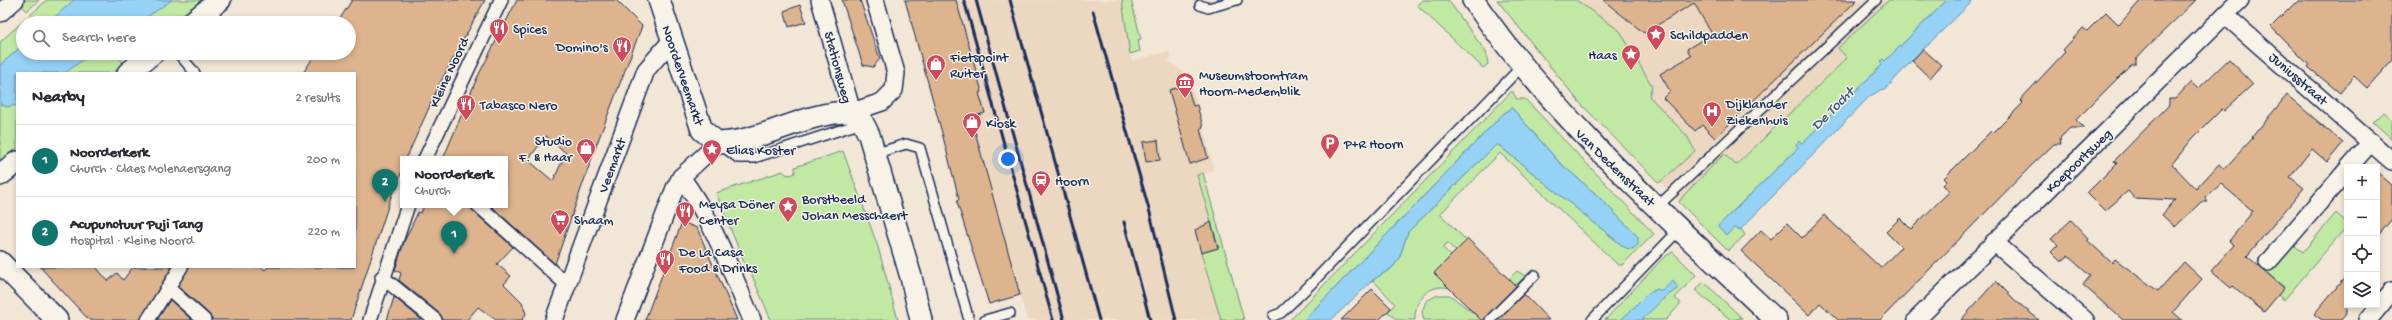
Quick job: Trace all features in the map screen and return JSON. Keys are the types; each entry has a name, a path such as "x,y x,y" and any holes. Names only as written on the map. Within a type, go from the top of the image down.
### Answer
{"street":[{"path":"0,13 15,0"},
{"path":"200,16 220,0"},
{"name":"Kleine Noord","path":"426,156 501,0"},
{"name":"Noorderveemarkt","path":"659,0 702,130 718,143"},
{"name":"Stationsweg","path":"820,0 857,117 882,102 894,90 896,73 876,0"},
{"name":"Van Dedemstraat","path":"1473,0 1523,65 1576,128 1776,320"},
{"name":"Koepoortsweg","path":"1916,320 2240,0"},
{"name":"Juniusstraat","path":"2226,15 2392,161"},
{"name":"Veemarkt","path":"554,320 646,70 672,40"},
{"path":"129,72 144,60"},
{"path":"625,320 675,188 682,177 718,143 736,142 833,112 857,117 874,154 911,277 921,320"},
{"path":"2352,164 2371,142"},
{"path":"0,175 16,163"},
{"path":"2268,262 2344,173"},
{"path":"682,177 714,230 752,320"},
{"path":"371,319 382,277 407,208"},
{"path":"481,208 567,285"},
{"path":"1994,242 2085,320"},
{"path":"0,262 57,320"},
{"path":"148,320 180,268"},
{"path":"382,277 436,320"},
{"path":"168,288 204,320"},
{"path":"2368,320 2392,291"}],"lane":[{"path":"1200,5 1208,8 1236,0"},
{"path":"1657,207 1876,0"},
{"path":"184,60 194,72"},
{"path":"1274,316 1281,314 1309,286 1523,65"},
{"path":"874,154 906,144 920,148 969,320"},
{"path":"1592,320 1680,229"},
{"path":"1490,320 1535,275"},
{"path":"985,320 1010,313"}],"shaded area":[{"path":"905,0 1131,0 1141,39 1138,40 1140,51 1130,54 1132,61 1169,51 1171,60 1167,61 1189,75 1214,170 1203,174 1244,320 1027,320 1020,295 989,304 971,239 966,237 957,202 959,199 955,182"},
{"name":"Dijklander Ziekenhuis","path":"1498,0 1946,0 1711,234 1554,74"}],"green space":[{"path":"24,0 39,0 27,11 20,4"},
{"path":"47,0 204,0 184,16 29,16"},
{"path":"1122,0 1131,0 1141,39 1138,40 1140,51 1130,54"},
{"path":"1422,0 1448,0 1486,52 1488,64 1483,68 1417,5"},
{"path":"1497,0 1576,0 1620,31 1652,86 1649,96 1687,136 1695,151 1659,183 1579,102"},
{"path":"1889,0 1947,0 1885,61 1883,60 1882,65 1802,144 1799,141 1798,148 1726,218 1734,228 1741,229 1745,235 1728,251 1679,202 1724,154 1736,165 1847,58 1838,48"},
{"path":"16,28 16,60 121,60 124,64 114,72 16,72 16,150 0,163 0,42"},
{"path":"1512,91 1517,99 1525,99 1654,234 1622,265 1618,265 1500,153 1440,214 1507,281 1517,271 1525,276 1508,294 1502,294 1447,243 1443,248 1499,303 1491,310 1453,289 1445,287 1437,288 1425,294 1421,299 1415,312 1415,320 1397,320 1388,312 1395,304 1373,280 1392,268 1399,259 1408,232 1497,144 1624,247 1633,249 1638,237 1597,195 1559,162 1512,108 1503,114 1304,320 1290,320"},
{"path":"2383,112 2392,120 2392,139 2373,122"},
{"path":"843,151 878,247 898,320 771,320 750,271 748,272 716,193 783,171 786,174 791,175 795,173 795,167"},
{"path":"1203,173 1244,320 1221,320 1201,253 1219,248 1197,175"},
{"path":"2336,213 2344,220 2344,230 2284,300 2278,295 2284,287 2258,265 2292,244 2303,252"},
{"path":"1673,252 1696,275 1675,298 1681,303 1666,320 1642,320 1663,299 1678,288 1647,294 1621,320 1605,320 1664,257"},
{"path":"1704,282 1742,318 1731,320 1695,290"},
{"path":"1438,295 1450,295 1482,320 1424,320 1422,312 1426,301"}],"water":[{"path":"74,0 172,0 148,16 56,16"},
{"path":"1947,0 1974,0 1916,56 1885,90 1882,89 1869,97 1740,230 1734,228 1726,235 1718,226 1798,148 1796,144 1799,141 1802,143 1882,65 1880,62 1883,59 1885,61"},
{"path":"16,51 16,60 83,60 66,72 16,72 16,105 7,107 0,104 0,65"},
{"path":"1512,108 1559,162 1597,195 1638,237 1638,245 1631,249 1624,247 1497,144 1408,232 1399,259 1392,268 1373,280 1331,320 1304,320 1503,114"},
{"path":"1673,281 1678,288 1663,299 1642,320 1621,320 1647,294 1657,289 1662,291"}],"building":[{"path":"352,0 485,0 441,81 407,156 400,156 400,176 392,194 351,320 212,320 209,314 178,286 188,268 262,268 265,270 267,268 356,268 356,72 304,72 311,60 356,60 356,16 342,16"},
{"path":"517,0 616,0 642,26 596,146 555,264 493,208 508,208 508,156 444,156 477,78","holes":["546,136 566,153 553,181 528,160"]},
{"path":"842,0 860,0 880,59 873,67 863,65"},
{"path":"905,0 956,0 982,92 979,93 985,113 971,117 1020,295 989,304 957,202 959,199"},
{"path":"1603,0 1857,0 1715,138 1702,125 1695,131 1663,98 1670,91 1660,74 1691,56 1687,49 1712,34 1694,3 1644,33"},
{"path":"2141,0 2196,0 2145,49 2136,59 2136,64 2131,65 2076,120 2084,128 2070,128 2060,138 2061,144 2054,144 2030,167 1880,320 1838,320 1820,303 1809,315 1741,251 1761,230 1771,239 1787,223 1802,238 1824,215 1881,268 1901,247 1886,232 1900,218 1911,229 1950,191 1943,185 1947,181 1944,178 1991,131 1993,133 2023,103 2020,100 2065,52 2063,50 2083,28 2087,31 2106,12 2119,25"},
{"path":"2298,0 2392,0 2392,60 2367,88 2354,76 2340,93 2308,67 2309,65 2271,27"},
{"path":"800,5 806,22 789,27 784,11"},
{"path":"1923,49 1941,65 1930,78 1912,61"},
{"path":"2229,59 2253,84 2224,111 2222,109 2193,138 2172,164 2196,189 2219,164 2224,169 2253,138 2252,137 2287,95 2343,143 2327,162 2312,149 2290,177 2304,188 2247,256 2284,288 2264,312 2233,286 2231,288 2211,271 2234,245 2229,241 2253,211 2221,184 2205,198 2208,202 2201,202 2175,227 2162,215 2175,200 2134,198 2128,191 2105,211 2087,193 2117,163 2114,161 2169,105 2169,99 2175,99 2191,82 2198,89"},
{"path":"1187,85 1193,106 1197,105 1203,127 1200,129 1208,158 1190,164 1169,90"},
{"path":"1158,140 1160,160 1146,162 1143,142"},
{"path":"2380,175 2392,185 2392,219 2380,233"},
{"path":"423,208 472,208 513,247 497,264 511,276 504,284 522,302 526,314 522,320 496,320 478,307 467,320 443,320 440,314 399,280 401,273 395,270 404,242 418,212 421,213"},
{"path":"2071,220 2088,238 2087,240 2112,263 2115,259 2158,291 2184,262 2202,279 2173,312 2182,320 2123,320 2083,285 2090,276 2068,256 2061,262 2051,252 2058,245 2051,239"},
{"path":"682,222 697,228 737,320 645,320"},
{"path":"1211,222 1218,248 1201,253 1195,230"},
{"path":"1468,239 1516,286 1486,316 1484,320 1481,320 1434,273"},
{"path":"41,268 97,268 108,281 117,273 123,280 132,268 171,268 140,320 89,320"},
{"path":"2344,279 2344,308 2347,308 2347,313 2341,320 2322,320 2314,314"},
{"path":"1996,281 2016,301 2039,320 1961,320"},
{"path":"1372,289 1391,308 1379,320 1341,320"},
{"path":"1524,294 1549,320 1498,320"},
{"path":"394,297 422,320 387,320"},
{"path":"170,300 192,320 157,320"}],"railway":[{"path":"964,0 1053,320"},
{"path":"976,0 1064,320"},
{"path":"1010,0 1099,320"},
{"path":"1093,11 1150,213 1176,320"},
{"path":"1124,222 1150,320"}],"place":[{"name":"Spices","path":"499,45"},
{"name":"Schildpadden","path":"1656,51"},
{"name":"Domino's","path":"622,63"},
{"name":"Haas","path":"1631,71"},
{"name":"Fietspoint Ruiter","path":"936,81"},
{"name":"Museumstoomtram Hoorn-Medemblik","path":"1185,99"},
{"name":"Tabasco Nero","path":"466,121"},
{"name":"Dijklander Ziekenhuis","path":"1712,128"},
{"name":"Kiosk","path":"972,139"},
{"name":"P+R Hoorn","path":"1330,160"},
{"name":"Studio F. & Haar","path":"586,165"},
{"name":"Elias Koster","path":"712,166"},
{"name":"Hoorn","path":"1041,197"},
{"name":"Acupunctuur Puji Tang","path":"385,202"},
{"name":"Borstbeeld Johan Messchaert","path":"788,223"},
{"name":"Meysa Döner Center","path":"685,228"},
{"name":"Shaam","path":"560,236"},
{"name":"Noorderkerk","path":"454,254"},
{"name":"De La Casa Food & Drinks","path":"665,276"}],"water label":[{"name":"De Tocht","path":"1832,108"}]}
